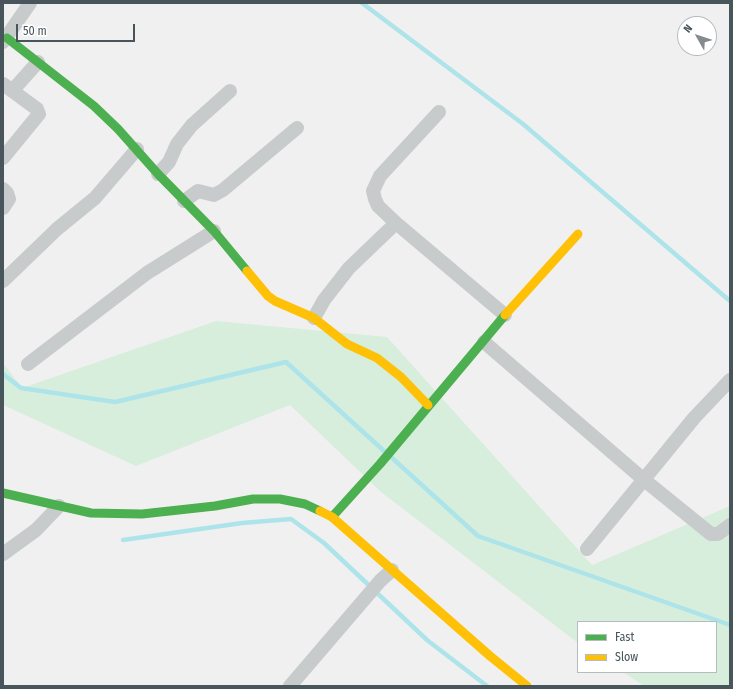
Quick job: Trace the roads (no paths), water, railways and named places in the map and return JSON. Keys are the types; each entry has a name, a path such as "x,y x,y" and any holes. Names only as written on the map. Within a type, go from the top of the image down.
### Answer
{"street":[{"path":"30,3 5,40 38,62 94,106 137,149 158,174 214,231 268,296 275,301 314,318 347,344 377,358 401,377 428,405"},
{"path":"3,158 39,114 37,109 8,87 38,62"},
{"path":"158,174 169,162 177,144 192,125 230,91"},
{"path":"439,112 376,183 373,191 378,206 396,223 505,315"},
{"path":"184,201 198,191 214,195 223,190 297,128"},
{"path":"3,281 57,229 95,198 137,149"},
{"path":"3,190 7,193 9,199 3,208"},
{"path":"314,318 324,300 349,268 396,223"},
{"path":"28,364 147,273 214,231"},
{"path":"332,517 380,464 428,405 484,342 505,315 578,234"},
{"path":"484,342 643,479 711,534 718,534 730,525"},
{"path":"587,548 694,418 730,380"},
{"path":"3,493 91,513 142,514 215,506 252,499 280,499 305,504 332,517 490,656 527,686"},
{"path":"3,554 36,530 59,506"},
{"path":"290,686 376,586 392,570"}],"waterway":[{"path":"362,3 523,124 730,301"},
{"path":"3,374 21,388 115,402 286,362 384,451"},
{"path":"391,457 478,536 730,625"},
{"path":"123,540 242,523 291,519 324,543 427,640 487,686"}]}
